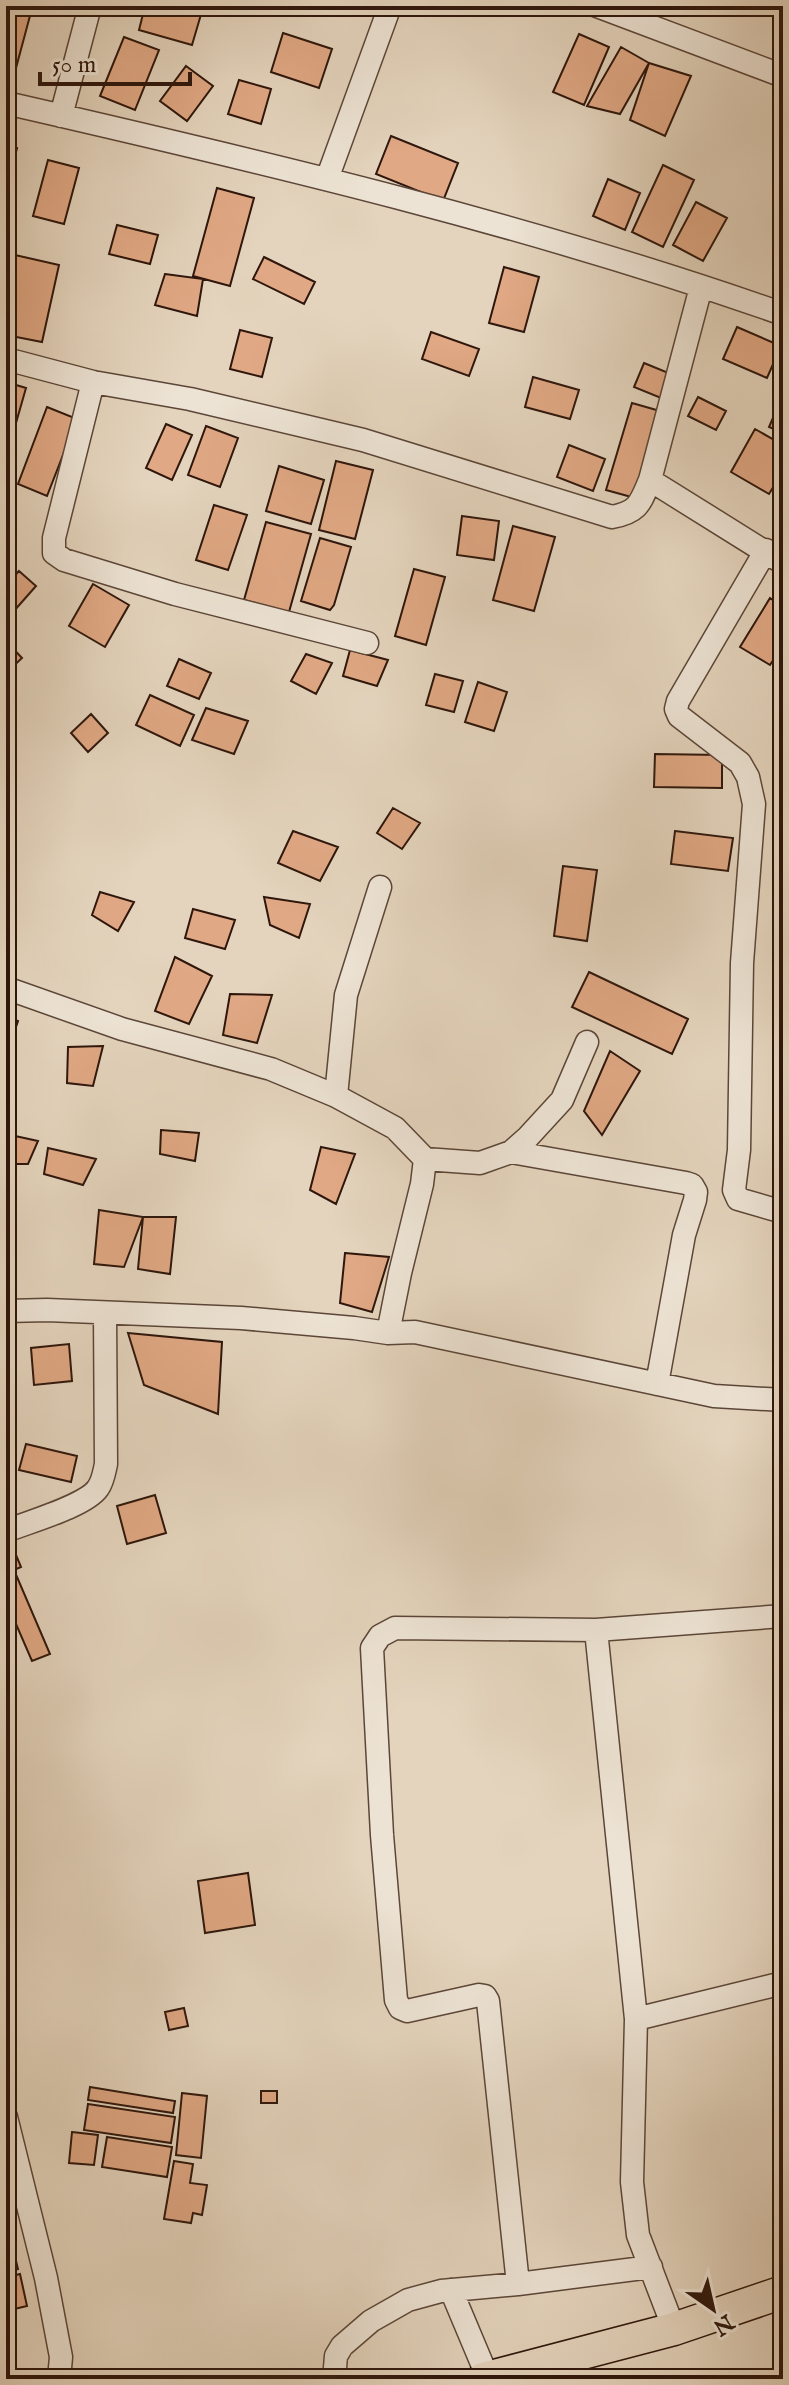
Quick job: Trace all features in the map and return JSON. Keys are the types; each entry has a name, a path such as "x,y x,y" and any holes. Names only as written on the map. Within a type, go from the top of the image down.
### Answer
{"highway":[{"path":"485,2378 674,2329 783,2292"}],"street":[{"path":"61,116 90,6"},
{"path":"327,179 390,6"},
{"path":"597,6 783,76"},
{"path":"6,103 327,179 578,247 783,314"},
{"path":"6,359 93,382 190,399 363,440 612,517 628,514 638,507 650,480 701,287"},
{"path":"93,382 54,538 54,553 64,560 175,594 367,643"},
{"path":"650,480 774,556 700,661 676,709 679,716 740,763 748,777 754,804 742,963 739,1150 734,1190 738,1199 783,1212"},
{"path":"336,1096 346,995 380,887"},
{"path":"6,988 122,1029 271,1069 336,1096 395,1128 425,1159 480,1163 511,1152 562,1100 587,1042"},
{"path":"511,1152 692,1185 696,1192 695,1200 684,1235 657,1384"},
{"path":"388,1333 425,1159"},
{"path":"6,1311 241,1318 388,1333 415,1332 714,1396 783,1400"},
{"path":"6,1531 84,1501 103,1480 106,1464 105,1313"},
{"path":"518,2284 488,2001 485,1996 479,1995 407,2011 400,2008 396,2000 382,1835 372,1648 380,1636 395,1628 596,1630 783,1616"},
{"path":"596,1630 636,2019 632,2182 638,2235 674,2329"},
{"path":"636,2019 783,1983"},
{"path":"6,2117 58,2337 61,2357 59,2379"},
{"path":"334,2379 336,2356 342,2346 371,2321 408,2300 451,2290 651,2267"},
{"path":"451,2290 485,2378"}],"building":[{"path":"6,6 31,12 16,68 6,66"},
{"path":"145,6 182,6 202,11 192,45 139,30"},
{"path":"283,33 332,49 319,88 271,72"},
{"path":"579,34 609,47 584,105 553,92"},
{"path":"124,37 159,50 135,110 100,96"},
{"path":"621,47 649,63 620,114 587,106"},
{"path":"649,63 691,76 665,136 630,120"},
{"path":"186,66 213,86 187,121 160,101"},
{"path":"239,80 271,89 261,124 228,114"},
{"path":"391,136 458,163 443,201 376,174"},
{"path":"6,146 17,148 6,194"},
{"path":"48,160 79,168 64,224 33,216"},
{"path":"663,165 694,180 663,247 632,232"},
{"path":"608,179 640,193 625,230 593,216"},
{"path":"217,188 254,198 230,286 193,276"},
{"path":"696,202 727,218 703,261 673,245"},
{"path":"117,225 158,235 150,264 109,254"},
{"path":"6,242 12,244 6,271"},
{"path":"15,255 59,265 42,342 6,335 6,296"},
{"path":"264,257 315,282 304,304 253,279"},
{"path":"504,267 539,277 524,332 489,323"},
{"path":"165,274 203,279 197,316 155,305"},
{"path":"737,327 781,346 767,378 723,359"},
{"path":"240,330 272,338 262,377 230,369"},
{"path":"431,332 479,349 469,376 422,359"},
{"path":"644,363 671,374 661,398 634,387"},
{"path":"533,377 579,390 570,419 525,407"},
{"path":"6,382 26,388 16,423 6,420"},
{"path":"783,395 783,433 769,427"},
{"path":"698,397 726,411 716,430 688,416"},
{"path":"632,403 660,411 635,498 606,490"},
{"path":"47,407 77,419 47,496 18,484"},
{"path":"166,424 192,435 172,480 146,468"},
{"path":"206,426 238,438 220,487 188,475"},
{"path":"755,429 783,445 783,471 769,494 731,472"},
{"path":"569,445 605,459 593,491 557,477"},
{"path":"336,461 373,470 355,539 319,530"},
{"path":"279,466 324,480 311,524 266,511"},
{"path":"214,505 247,515 228,570 196,560"},
{"path":"462,516 499,521 494,560 457,555"},
{"path":"266,522 311,534 289,612 244,600"},
{"path":"513,526 555,537 534,611 493,600"},
{"path":"320,538 351,547 330,610 301,601"},
{"path":"414,569 445,577 426,645 395,636"},
{"path":"19,571 36,586 6,620 6,585"},
{"path":"93,584 129,605 105,647 69,626"},
{"path":"770,598 783,607 783,645 770,665 740,647"},
{"path":"6,641 22,658 6,673"},
{"path":"350,650 388,660 377,686 343,676"},
{"path":"306,654 332,663 316,694 291,681"},
{"path":"179,659 211,673 199,699 167,686"},
{"path":"435,674 463,681 454,712 426,705"},
{"path":"478,682 507,692 494,731 465,722"},
{"path":"150,695 194,715 180,746 136,725"},
{"path":"206,708 248,721 234,754 192,740"},
{"path":"91,714 108,733 88,752 71,733"},
{"path":"655,754 722,755 722,788 654,787"},
{"path":"393,808 420,823 402,849 377,833"},
{"path":"293,831 338,847 320,881 278,863"},
{"path":"675,831 733,838 728,871 671,864"},
{"path":"563,866 597,870 587,941 554,936"},
{"path":"100,892 134,902 118,931 92,915"},
{"path":"264,897 310,904 299,938 270,925"},
{"path":"193,909 235,920 225,949 185,938"},
{"path":"175,957 212,976 189,1024 155,1011"},
{"path":"589,972 688,1019 672,1054 572,1007"},
{"path":"230,994 272,995 257,1043 223,1035"},
{"path":"6,1016 18,1021 6,1056"},
{"path":"777,1025 783,1025 783,1049 775,1047"},
{"path":"103,1046 93,1086 67,1083 68,1047"},
{"path":"610,1051 640,1071 602,1135 584,1111"},
{"path":"161,1130 199,1133 195,1161 160,1154"},
{"path":"6,1134 38,1141 28,1164 6,1164"},
{"path":"321,1147 355,1154 336,1204 310,1190"},
{"path":"48,1148 96,1159 83,1185 44,1174"},
{"path":"99,1210 143,1217 124,1267 94,1264"},
{"path":"143,1217 176,1217 170,1274 138,1269"},
{"path":"345,1253 389,1257 372,1312 340,1303"},
{"path":"128,1333 222,1342 218,1414 144,1385"},
{"path":"69,1344 72,1381 34,1385 31,1348"},
{"path":"26,1444 77,1456 71,1482 19,1470"},
{"path":"155,1495 166,1533 127,1544 117,1506"},
{"path":"11,1543 21,1567 14,1570 50,1654 32,1661 6,1601 6,1546"},
{"path":"248,1873 255,1925 205,1933 198,1881"},
{"path":"184,2008 188,2026 169,2030 165,2012"},
{"path":"90,2087 175,2101 173,2113 88,2100"},
{"path":"261,2091 277,2091 277,2103 261,2103"},
{"path":"182,2093 207,2096 201,2158 176,2155"},
{"path":"88,2104 175,2117 171,2143 84,2130"},
{"path":"72,2132 98,2135 94,2165 69,2163"},
{"path":"107,2137 172,2147 167,2177 102,2167"},
{"path":"174,2161 193,2164 190,2183 207,2185 202,2215 193,2213 191,2223 164,2219"},
{"path":"6,2228 18,2269 15,2270 16,2275 20,2274 27,2306 6,2311"}]}
